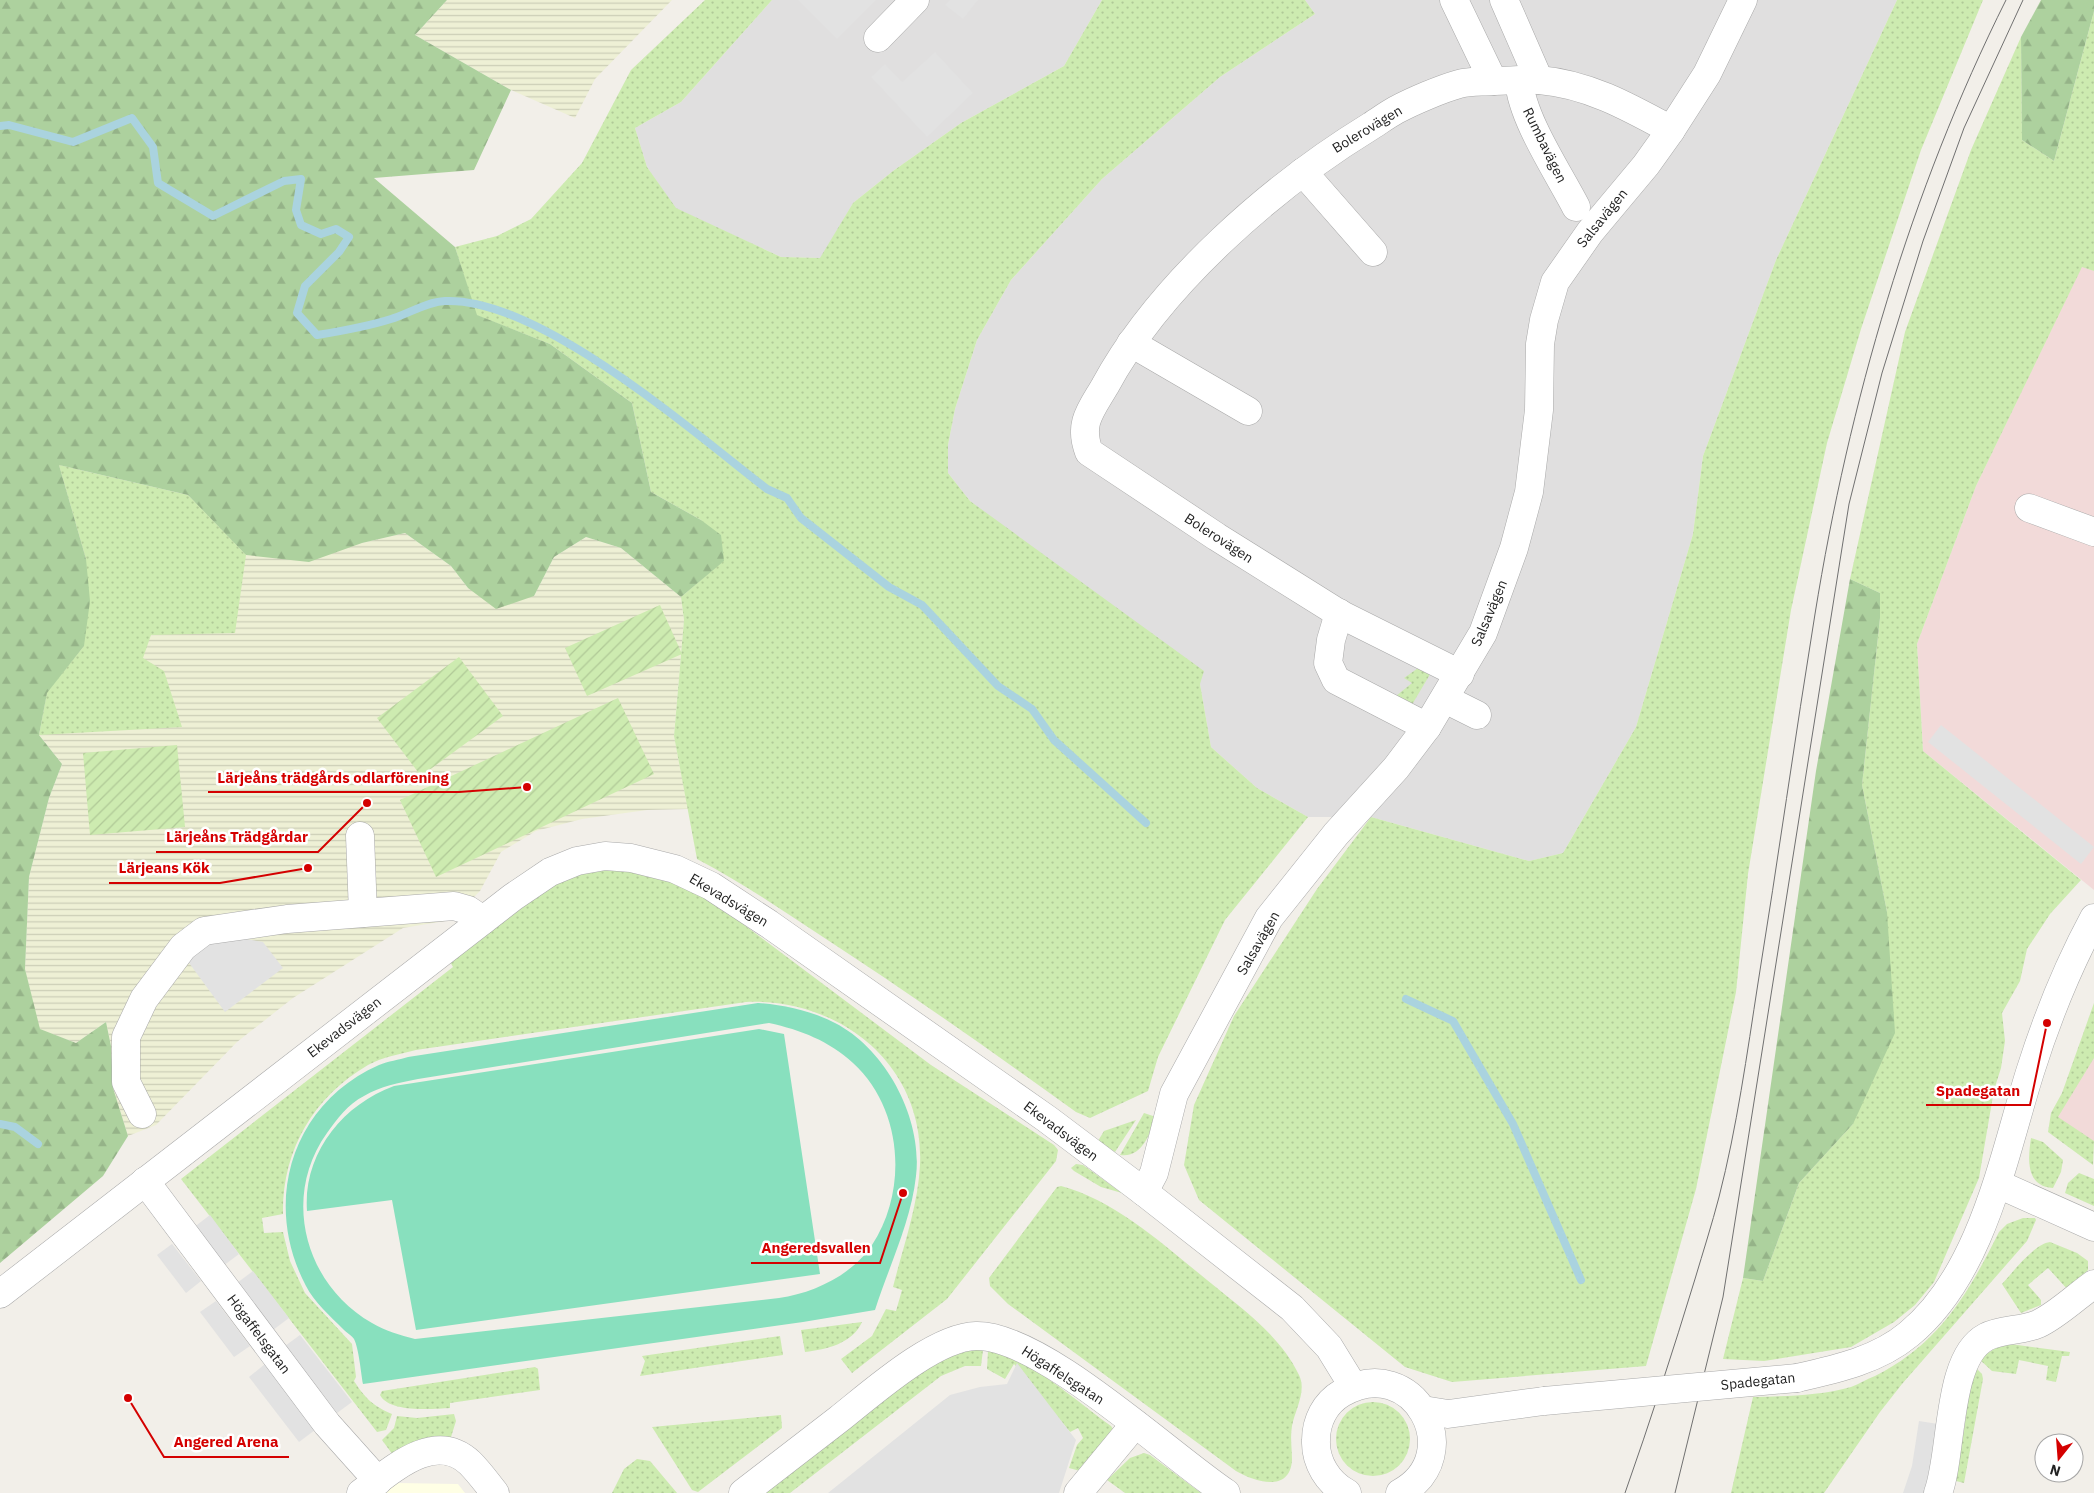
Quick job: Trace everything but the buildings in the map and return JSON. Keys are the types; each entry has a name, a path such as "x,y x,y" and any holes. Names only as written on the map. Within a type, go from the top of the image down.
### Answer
{"street":[{"path":"878,38 915,0"},
{"name":"Rumbavägen","path":"1454,0 1517,81"},
{"name":"Rumbavägen","path":"1505,0 1520,92 1528,114 1576,207"},
{"name":"Salsavägen","path":"1144,1192 1154,1173 1174,1094 1269,918 1336,834 1396,768 1427,727 1483,633 1497,601 1529,492 1539,410 1540,344 1544,320 1555,282 1590,232 1646,166 1671,130 1707,74 1743,0"},
{"path":"1517,81 1579,87 1622,103 1671,130"},
{"name":"Bolerovägen","path":"1460,674 1339,613 1217,537 1089,452 1083,438 1084,423 1120,358 1168,295 1232,231 1324,154 1396,110 1460,84 1517,81"},
{"path":"1303,172 1373,252"},
{"path":"1131,343 1248,411"},
{"path":"2029,508 2094,532"},
{"path":"1339,613 1331,640 1328,663 1336,680 1427,727"},
{"path":"1445,699 1477,715"},
{"path":"360,836 362,913"},
{"name":"Ekevadsvägen","path":"0,1294 483,920 550,872 577,861 605,856 631,858 675,869 711,886 769,924 1047,1119 1292,1308 1329,1346 1353,1386"},
{"path":"142,1114 126,1082 126,1037 144,999 182,947 204,931 232,926 362,913 454,906 468,910 483,920"},
{"name":"Spadegatan","path":"1423,1410 1448,1414 1544,1401 1797,1378 1844,1367 1866,1359 1887,1349 1910,1334 1932,1312 1962,1268 1998,1184 2030,1073 2060,985 2094,918"},
{"name":"Högaffelsgatan","path":"146,1181 327,1424 370,1487 392,1469 420,1452 440,1451 454,1454 469,1462 495,1493"},
{"path":"1998,1184 2094,1227"},
{"path":"1938,1493 1949,1450 1958,1378 1970,1354 1986,1337 2038,1324 2094,1284"},
{"name":"Högaffelsgatan","path":"743,1493 894,1376 942,1345 976,1336 995,1337 1028,1349 1135,1424 1226,1493"},
{"path":"1336,1490 1322,1468 1316,1450 1316,1430 1323,1411 1336,1396 1353,1386 1368,1383 1384,1383 1400,1388 1413,1398 1423,1410 1430,1424 1432,1440 1428,1482 1416,1481 1400,1493"},
{"path":"1084,1491 1135,1424"}],"shaded area":[{"path":"447,0 672,0 595,79 575,118 511,90 415,35"},
{"path":"772,0 1102,0 1064,66 961,123 893,171 853,203 821,258 781,257 675,208 647,167 635,128 681,102"},
{"path":"798,0 876,0 837,39"},
{"path":"950,0 978,0 963,19 945,5"},
{"path":"1305,0 1897,0 1776,260 1703,456 1693,534 1636,727 1563,853 1529,861 1371,817 1308,817 1257,788 1211,747 1200,684 970,501 948,473 948,445 955,409 977,340 1011,280 1102,179 1220,77 1315,14"},
{"path":"935,52 973,93 927,137 871,77 885,64 902,82"},
{"path":"2082,266 2094,271 2094,890 1923,751 1917,644 1976,486"},
{"path":"59,465 362,543 405,533 451,566 468,588 534,596 554,557 586,537 621,548 681,597 684,620 674,736 688,809 647,810 582,819 536,831 501,852 480,891 451,920 403,928 293,998 237,1042 156,1125 128,1136 113,1088 111,1046 106,1022 76,1043 39,1029 25,969 29,877 49,798 62,764 39,735 86,559"},
{"path":"1941,725 2094,847 2081,864 1928,742"},
{"path":"224,935 263,942 283,968 225,1012 184,956"},
{"path":"2094,1009 2094,1144 2051,1115 2065,1093"},
{"path":"210,1215 239,1254 223,1266 193,1228"},
{"path":"172,1244 201,1281 186,1293 157,1255"},
{"path":"253,1271 289,1318 273,1330 237,1283"},
{"path":"216,1301 250,1346 234,1357 200,1312"},
{"path":"300,1335 352,1402 337,1413 285,1346"},
{"path":"1017,1363 1076,1440 1059,1493 828,1493 950,1395 980,1387 1007,1384"},
{"path":"265,1364 315,1430 299,1442 249,1377"},
{"path":"1919,1421 1938,1424 1931,1471 1925,1493 1903,1493 1912,1466"},
{"path":"396,1483 458,1484 465,1493 384,1493"}],"green space":[{"path":"0,0 447,0 415,35 511,90 474,170 374,178 455,247 477,315 550,344 632,403 651,492 701,520 721,535 724,561 681,597 621,548 586,537 554,557 534,596 496,609 468,588 451,566 405,533 362,543 309,562 246,555 188,495 59,465 86,559 90,601 84,646 47,693 39,735 62,764 49,798 29,877 25,969 40,1029 76,1043 106,1022 111,1046 113,1088 128,1136 103,1176 0,1263"},
{"path":"705,0 772,0 681,102 635,128 647,167 676,208 781,257 820,258 853,203 893,171 961,123 1064,66 1102,0 1305,0 1315,14 1220,77 1102,179 1011,280 977,340 955,409 948,445 948,473 970,501 1204,671 1200,684 1211,747 1257,788 1308,817 1225,920 1158,1057 1148,1091 1090,1118 1076,1112 951,1023 761,896 697,859 674,736 684,620 681,597 723,561 701,520 651,492 632,403 550,344 476,315 455,247 497,236 531,219 582,163 631,70"},
{"path":"1897,0 1983,0 1921,150 1861,329 1827,443 1791,610 1748,874 1736,992 1696,1189 1646,1366 1452,1382 1405,1367 1199,1200 1184,1165 1194,1105 1234,1016 1317,889 1371,817 1529,861 1563,853 1636,727 1693,534 1703,456 1776,260"},
{"path":"2041,0 2094,0 2094,11 2054,161 2022,140 2021,37"},
{"path":"2094,11 2094,271 2082,267 1976,486 1917,644 1923,751 2081,880 2050,914 2027,949 2020,981 2002,1013 2005,1041 2001,1068 1994,1090 1979,1178 1934,1282 1915,1305 1894,1322 1851,1347 1764,1361 1723,1359 1743,1278 1763,1281 1799,1183 1853,1124 1887,912 1862,785 1880,618 1880,593 1850,579 1905,332 1971,150 2021,37 2022,140 2054,161"},
{"path":"59,465 188,495 246,555 235,633 151,635 143,658 164,671 182,727 39,735 47,692 84,646 86,559"},
{"path":"1850,579 1880,593 1880,618 1862,785 1887,912 1895,1033 1853,1124 1799,1183 1763,1281 1743,1278 1816,771"},
{"path":"660,605 682,654 587,696 565,648"},
{"path":"459,657 503,716 421,776 377,718"},
{"path":"1421,666 1432,671 1410,708 1396,696 1412,683 1404,678"},
{"path":"618,698 654,774 436,877 400,800"},
{"path":"177,745 185,827 90,835 83,753"},
{"path":"605,868 634,871 699,891 931,1065 1054,1145 1058,1150 1056,1161 947,1299 852,1373 841,1359 872,1336 886,1309 896,1311 902,1290 893,1287 913,1211 920,1165 918,1129 908,1097 892,1068 870,1044 844,1025 814,1012 781,1004 746,1002 416,1050 380,1060 368,1065 349,1078 331,1093 317,1110 304,1128 288,1169 284,1191 283,1214 262,1218 264,1233 283,1232 290,1261 305,1293 352,1344 356,1377 354,1381 370,1401 392,1414 386,1430 377,1432 181,1179 453,967 449,960 522,904 573,874"},
{"path":"758,1003 798,1009 835,1023 870,1050 885,1068 907,1109 917,1154 916,1176 909,1210 875,1310 803,1322 363,1384 359,1355 354,1339 313,1298 293,1254 286,1222 287,1190 293,1159 306,1130 324,1104 349,1082 379,1065 408,1057","holes":["769,1023 814,1037 834,1048 853,1063 870,1082 882,1103 890,1126 895,1151 895,1175 891,1200 884,1223 864,1256 843,1274 831,1281 805,1292 779,1298 415,1339 377,1326 349,1307 330,1286 316,1263 307,1238 303,1211 305,1184 313,1158 327,1133 343,1112 358,1099 390,1085 418,1079"]},
{"path":"2094,1003 2094,1058 2058,1117 2094,1141 2093,1165 2048,1132 2051,1113 2062,1093"},
{"path":"759,1029 784,1034 820,1274 416,1330 392,1200 307,1211 307,1190 312,1170 319,1151 330,1134 358,1106 375,1094 394,1086"},
{"path":"1144,1113 1156,1117 1144,1144 1134,1153 1120,1155"},
{"path":"1136,1120 1115,1152 1098,1141 1104,1131"},
{"path":"2031,1138 2043,1142 2063,1160 2061,1172 2053,1188 2044,1186 2033,1177 2029,1162"},
{"path":"1076,1164 1083,1165 1122,1193 1101,1187 1074,1171 1071,1168"},
{"path":"2079,1173 2094,1179 2094,1206 2065,1193 2068,1183"},
{"path":"1061,1186 1101,1202 1138,1226 1246,1311 1281,1347 1299,1375 1302,1387 1292,1426 1292,1460 1290,1470 1285,1477 1278,1481 1270,1482 1252,1479 1236,1471 1008,1304 990,1286 989,1278 1057,1187"},
{"path":"2023,1218 2035,1218 2036,1220 2027,1241 1902,1384 1880,1412 1824,1493 1731,1493 1753,1397 1802,1395 1839,1390 1851,1387 1875,1376 1897,1363 1917,1349 1949,1315 1976,1276 1999,1232 2007,1224"},
{"path":"2050,1242 2077,1253 2088,1261 2088,1270 2069,1291 2048,1268 2028,1285 2041,1300 2041,1305 2021,1313 2002,1284 2031,1253"},
{"path":"862,1322 852,1336 838,1344 805,1352 801,1330"},
{"path":"780,1336 783,1355 640,1376 645,1361 642,1356"},
{"path":"2003,1343 2070,1352 2069,1356 2062,1356 2056,1382 2046,1380 2048,1366 2019,1360 2016,1374 1992,1371 1979,1359"},
{"path":"969,1349 983,1350 981,1366 965,1366 941,1376 790,1493 764,1493 928,1365"},
{"path":"988,1351 1004,1355 1036,1371 1111,1426 1113,1429 1080,1471 1069,1468 1077,1445 1083,1438 1078,1428 1070,1432 1014,1364 1005,1379 987,1369"},
{"path":"1974,1366 1982,1374 1983,1379 1964,1483 1956,1481 1966,1416 1965,1400"},
{"path":"535,1367 538,1369 540,1390 450,1403 450,1408 412,1409 392,1405 380,1395 382,1391"},
{"path":"1373,1402 1387,1405 1399,1413 1407,1425 1410,1439 1407,1453 1399,1465 1387,1473 1373,1476 1359,1473 1347,1465 1339,1453 1336,1439 1339,1425 1347,1413 1359,1405"},
{"path":"454,1414 456,1421 451,1437 442,1436 420,1440 393,1455 382,1440 394,1428 397,1416 417,1418"},
{"path":"781,1415 782,1428 698,1492 692,1490 652,1427"},
{"path":"1144,1453 1150,1455 1201,1493 1125,1493 1107,1480 1130,1458"},
{"path":"637,1459 650,1461 677,1493 612,1493 624,1469"}],"waterway":[{"path":"0,126 9,125 73,142 132,118 153,147 158,183 213,216 284,181 301,179 296,210 301,225 321,234 336,229 349,237 339,252 305,286 297,313 317,335 372,324 397,317 417,308 445,301 483,306 525,321 569,344 614,372 657,403 767,489 787,498 801,518 889,587 922,605 998,686 1032,709 1054,740 1146,823"},
{"path":"1406,999 1453,1021 1513,1124 1581,1280"},
{"path":"0,1124 15,1127 38,1144"}],"tram line":[{"path":"1625,1493 1695,1279 1716,1207 1731,1144 1746,1063 1815,614 1829,535 1865,378 1887,300 1912,223 1940,147 2006,0"},
{"path":"1675,1493 1723,1297 1849,504 1882,373 1923,241 1964,128 2023,0"}],"place":[{"name":"Lärjeåns trädgårds odlarförening","path":"527,787"},
{"name":"Lärjeåns Trädgårdar","path":"367,803"},
{"name":"Lärjeans Kök","path":"308,868"},
{"name":"Spadegatan","path":"2047,1023"},
{"name":"Angeredsvallen","path":"903,1193"},
{"name":"Angered Arena","path":"128,1398"}]}
